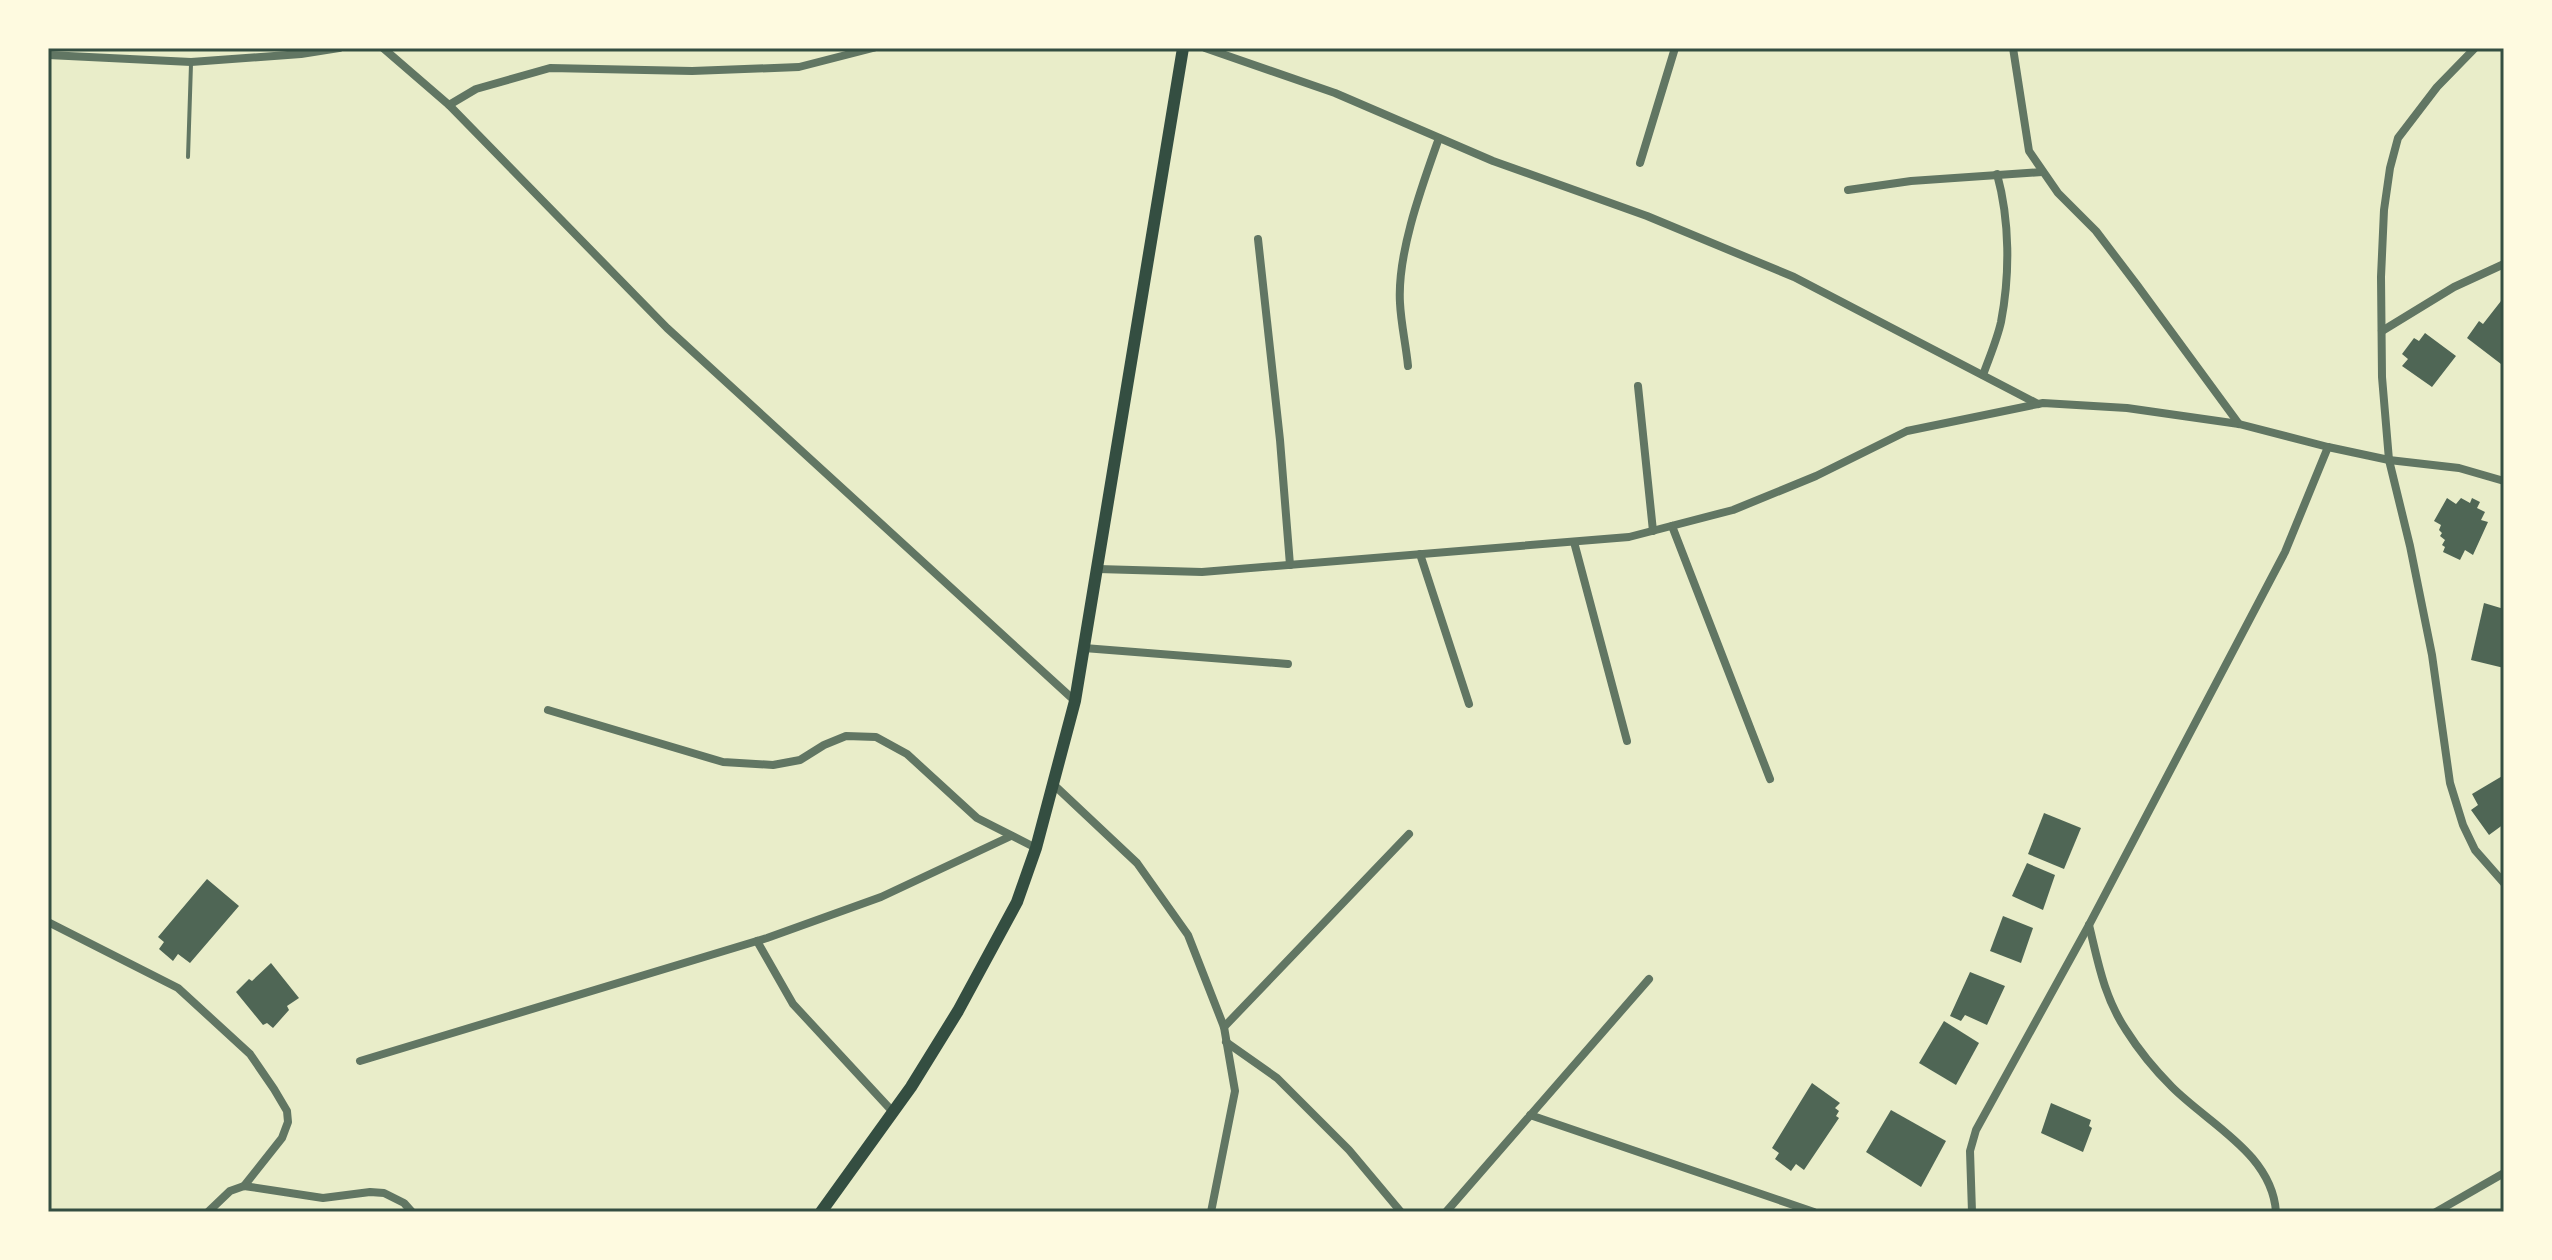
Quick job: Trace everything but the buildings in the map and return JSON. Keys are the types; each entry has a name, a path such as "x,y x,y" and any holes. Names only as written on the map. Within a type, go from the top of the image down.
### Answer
{"main road":[{"path":"821,1212 893,1112 965,998 1017,902 1036,848 1075,701 1183,48"}],"street":[{"path":"48,55 191,62 339,48"},
{"path":"383,48 449,105 667,328 1075,701"},
{"path":"449,105 476,89 550,68 692,71 799,67 873,48"},
{"path":"1205,48 1335,93 1493,161 1647,216 1794,277 2039,404"},
{"path":"1640,163 1675,48"},
{"path":"2013,48 2029,151 2058,193 2096,231 2239,424"},
{"path":"2475,48 2437,87 2398,138 2384,210 2382,377 2389,460 2432,655 2450,783 2463,825 2475,850 2504,883"},
{"path":"1408,366 1400,301 1405,253 1420,192 1439,138"},
{"path":"1848,190 1911,181 2042,172"},
{"path":"1983,375 2000,324 2007,263 2003,196 1997,174"},
{"path":"1258,239 1290,565"},
{"path":"2382,331 2454,287 2504,264"},
{"path":"1638,386 1653,531"},
{"path":"1098,569 1202,572 1629,537 1733,510 1816,476 1907,431 2039,404 2127,408 2239,424 2328,447 2389,460 2459,468 2504,481"},
{"path":"1972,1212 1970,1151 1976,1130 2089,925 2285,552 2328,447"},
{"path":"1672,526 1770,779"},
{"path":"1574,542 1627,741"},
{"path":"1420,554 1469,704"},
{"path":"1084,648 1288,664"},
{"path":"548,710 723,762 773,765 800,760 846,736 876,737 907,754 977,818 1036,848"},
{"path":"1053,784 1137,863 1180,923 1188,935 1224,1027 1235,1091 1211,1212"},
{"path":"1224,1027 1409,834"},
{"path":"360,1061 757,941 881,897 1011,836"},
{"path":"48,922 178,988 250,1054 287,1111 288,1122 282,1138 244,1186"},
{"path":"2089,925 2103,987 2126,1030 2171,1086 2246,1152 2269,1178 2276,1212"},
{"path":"757,941 793,1004 893,1112"},
{"path":"1446,1212 1649,979"},
{"path":"1226,1042 1277,1078 1349,1150 1401,1212"},
{"path":"1530,1115 1814,1212"},
{"path":"2436,1212 2504,1173"},
{"path":"208,1212 230,1191 244,1186 323,1198 384,1193 404,1203 412,1212"}],"lane":[{"path":"188,157 191,62"}]}
